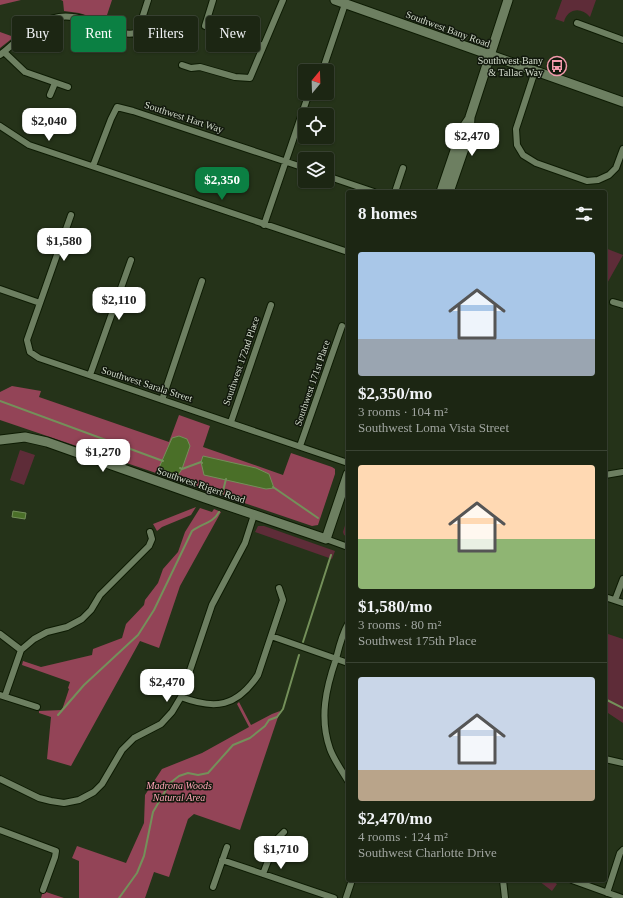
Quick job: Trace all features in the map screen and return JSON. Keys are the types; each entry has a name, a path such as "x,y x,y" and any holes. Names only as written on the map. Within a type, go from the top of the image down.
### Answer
{"main road":[{"name":"Southwest Bany Road","path":"334,0 623,102"},
{"path":"442,190 462,130 470,117 508,0"},
{"path":"450,190 469,134 470,117"},
{"name":"Southwest Rigert Road","path":"0,440 26,437 47,442 326,539"},
{"path":"326,539 346,480"}],"street":[{"path":"68,87 25,72 2,54 38,24 58,17 73,17 126,34 135,34 139,28 148,0"},
{"path":"213,0 205,26 263,46"},
{"path":"182,65 191,68 200,67 235,77 250,78 283,0"},
{"path":"325,64 345,4"},
{"path":"577,23 623,40"},
{"path":"535,72 516,129 517,145 523,155 536,163 587,180 598,180 609,175 616,168 623,149"},
{"path":"50,95 55,83"},
{"path":"264,224 307,100"},
{"name":"Southwest Hart Way","path":"93,166 117,107 298,166"},
{"path":"0,126 29,145 346,251"},
{"path":"396,190 403,168"},
{"path":"334,178 368,190"},
{"path":"0,288 40,303 71,215"},
{"path":"90,375 131,260"},
{"path":"162,400 202,282"},
{"path":"613,302 623,305"},
{"name":"Southwest Sarala Street","path":"40,303 27,340 30,352 39,358 346,461"},
{"name":"Southwest 172nd Place","path":"231,422 271,305"},
{"name":"Southwest 171st Place","path":"300,446 342,326"},
{"path":"607,475 623,472"},
{"path":"0,779 39,798 64,803 79,800 94,792 108,776 122,750 134,738 161,724 172,712 181,697 212,605 245,543 254,515"},
{"path":"36,707 2,695 21,650 34,639 47,632 67,627 82,619 100,595 149,546 152,539 150,532"},
{"name":"Southwest Rigert Road","path":"326,539 346,546"},
{"path":"616,600 623,579"},
{"path":"181,697 206,705 221,704 233,700 243,694 258,674 271,636 283,600 279,588"},
{"path":"607,598 623,603"},
{"path":"346,630 326,692 324,712 330,749 346,777"},
{"path":"0,634 21,650"},
{"path":"271,636 346,662"},
{"path":"607,759 623,763"},
{"path":"0,830 56,851 43,890"},
{"path":"263,874 276,840 284,832"},
{"path":"213,887 227,847"},
{"path":"607,893 620,853 623,850"},
{"path":"222,860 334,898"},
{"path":"346,898 351,882"},
{"path":"503,882 505,898"},
{"path":"577,882 622,898"}],"shaded area":[{"path":"562,0 596,0 590,17 583,11 575,10 568,14 564,22 555,19"},
{"path":"607,249 623,255 607,283"},
{"path":"179,436 187,439 190,446 182,469 176,478 168,477 158,470 172,438"},
{"path":"20,450 35,455 24,485 10,480"},
{"path":"203,456 256,468 269,474 274,488 266,489 204,475 201,462"},
{"path":"13,511 26,513 25,519 12,517"},
{"path":"346,522 346,536 343,532"},
{"path":"258,526 264,526 335,551 332,559 255,532"},
{"path":"607,634 623,639 623,723 607,712"},
{"path":"540,882 554,882 557,884 552,891"}],"green space":[{"path":"0,0 21,0 0,5"},
{"path":"61,0 112,0 107,16 89,16 64,11 63,1"},
{"path":"0,32 12,36 12,39 0,48"},
{"path":"12,386 41,391 39,397 169,442 179,415 210,426 203,447 283,475 291,453 332,467 335,469 335,474 318,525 312,526 0,420 0,392"},
{"path":"196,507 191,515 162,527 157,531 153,524"},
{"path":"200,508 212,512 214,509 221,512 180,586 159,648 140,641 71,766 47,759 51,717 39,713 39,711 62,710 70,682 22,665 23,661 41,667 92,655 93,649 122,638 126,624 144,605 145,600 158,583 163,569 178,552 185,532"},
{"name":"Madrona Woods Natural Area","path":"239,702 251,725 280,711 240,830 194,814 188,819 169,877 154,872 145,898 79,898 79,861 72,858 77,846 126,863 144,823 145,795 162,769 202,753 249,727 237,704"},
{"path":"43,891 64,898 41,898"}],"waterway":[{"path":"0,401 163,461"},
{"path":"180,468 182,469 201,462 202,463"},
{"path":"222,495 226,479"},
{"path":"273,487 318,518"},
{"path":"58,715 84,685 138,635 154,610 192,531 211,521 219,512"},
{"path":"303,642 331,555"},
{"path":"119,898 137,873 144,856 153,812 170,783 179,776 188,773 198,775 208,773 233,745 250,738 265,726 269,720 277,717 283,709 299,655"},
{"path":"607,700 623,708"}],"place":[{"name":"Southwest Bany & Tallac Way","path":"557,66"}]}
